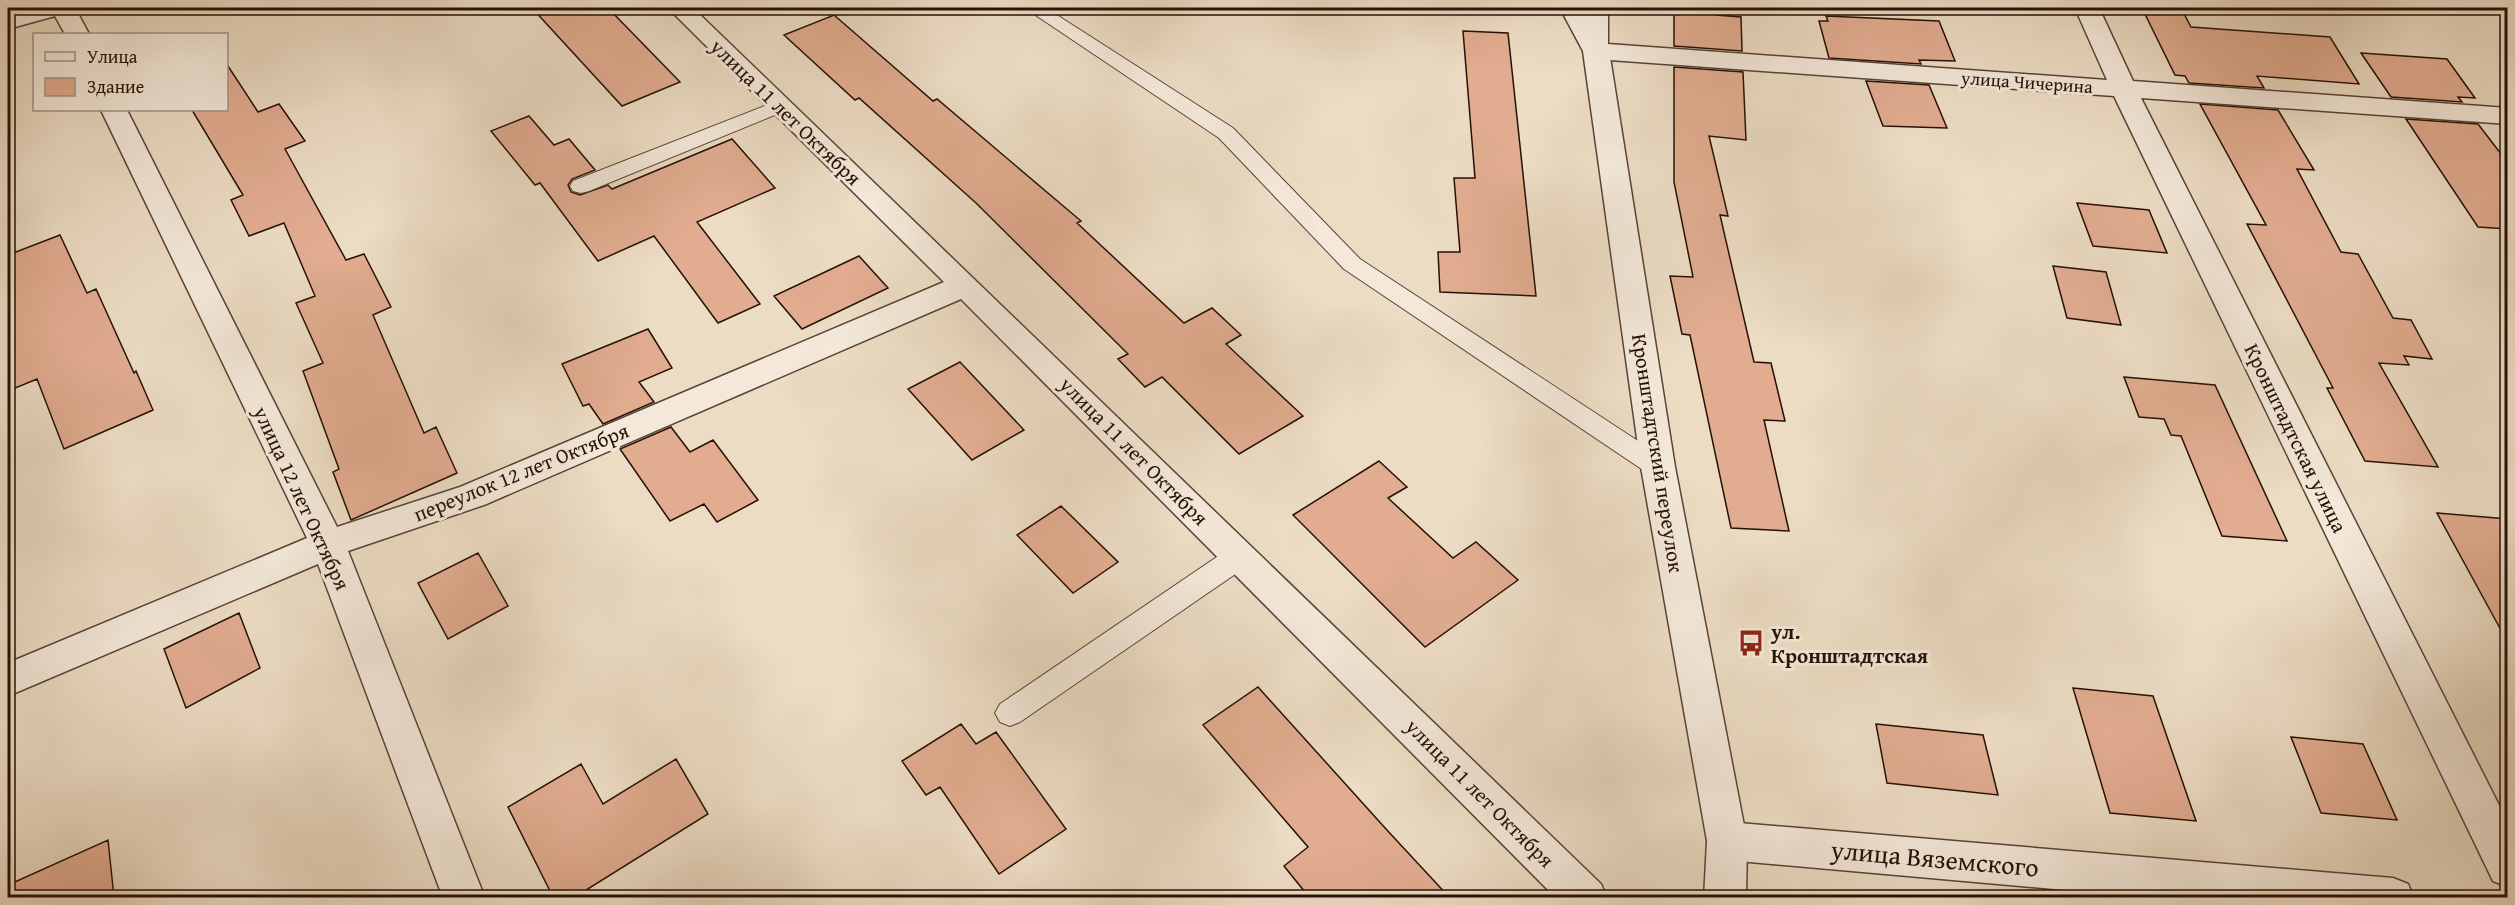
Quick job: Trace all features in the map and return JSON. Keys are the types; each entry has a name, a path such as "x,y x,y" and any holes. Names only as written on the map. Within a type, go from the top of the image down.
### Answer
{"street":[{"path":"8,22 54,8"},
{"path":"63,8 76,33"},
{"name":"улица 11 лет Октября","path":"680,8 965,285 1586,897"},
{"path":"1572,8 1596,51"},
{"name":"Кронштадтский переулок","path":"1596,8 1596,51 1658,467 1727,841 1725,897"},
{"name":"Кронштадтская улица","path":"2087,8 2124,89 2508,867"},
{"name":"улица Чичерина","path":"1596,51 2508,116"},
{"name":"улица 12 лет Октября","path":"114,111 328,544 464,897"},
{"name":"переулок 12 лет Октября","path":"8,680 328,544 472,496 965,285"},
{"name":"улица Вяземского","path":"1727,841 2393,897"}],"lane":[{"path":"1034,8 1226,133 1352,264 1658,467"},
{"path":"581,186 780,106"},
{"path":"1010,712 1240,556"}],"building":[{"path":"532,8 608,8 680,82 622,106"},
{"path":"1674,8 1716,8 1716,15 1741,17 1742,51 1674,46"},
{"path":"2142,8 2181,8 2191,27 2330,37 2359,84 2257,76 2264,88 2189,83 2185,76 2175,75"},
{"path":"834,15 933,101 937,99 1081,221 1077,223 1184,323 1212,308 1241,335 1226,344 1303,416 1239,454 1162,377 1145,387 1118,359 1128,354 976,203 859,98 855,100 784,35"},
{"path":"1826,16 1939,21 1955,61 1919,60 1921,64 1829,58 1819,21 1828,21"},
{"path":"1463,31 1508,33 1536,296 1440,292 1438,252 1460,252 1454,178 1475,178"},
{"path":"2361,53 2447,59 2475,98 2458,97 2462,102 2391,97"},
{"path":"228,66 258,112 279,104 305,141 285,149 346,260 364,254 391,307 373,315 424,433 436,427 457,473 351,520 333,472 339,469 303,371 323,363 296,303 315,296 284,223 249,236 231,200 243,195 193,111 228,111"},
{"path":"1674,67 1743,72 1746,140 1709,136 1728,216 1720,215 1754,362 1771,363 1785,421 1764,420 1789,531 1731,528 1690,335 1682,334 1670,276 1693,277 1674,182"},
{"path":"1866,81 1929,85 1947,128 1883,126"},
{"path":"2200,104 2278,110 2314,170 2297,169 2341,252 2358,254 2393,318 2411,320 2432,359 2404,356 2409,365 2379,363 2438,467 2365,461 2327,388 2333,388 2247,224 2266,225"},
{"path":"529,116 554,145 569,139 595,170 572,179 568,185 571,192 580,195 608,185 612,189 732,139 775,188 697,222 760,304 718,323 654,236 598,261 540,183 535,185 491,131"},
{"path":"2406,119 2478,124 2508,163 2508,229 2478,227"},
{"path":"2077,203 2149,210 2167,253 2093,246"},
{"path":"60,235 87,293 96,289 153,410 64,449 37,379 8,391 8,255"},
{"path":"859,256 888,288 802,329 774,296"},
{"path":"2053,266 2106,272 2121,325 2067,318"},
{"path":"648,329 672,368 639,382 654,402 603,424 589,404 583,406 562,364"},
{"path":"960,362 1024,430 972,460 908,389"},
{"path":"2124,377 2215,385 2287,541 2222,536 2181,436 2171,435 2164,419 2139,417"},
{"path":"671,427 690,452 713,440 758,500 717,522 704,504 670,521 620,449"},
{"path":"1379,461 1407,487 1388,498 1453,558 1476,542 1518,580 1425,647 1293,515"},
{"path":"1061,506 1118,562 1073,593 1017,535"},
{"path":"2437,513 2508,519 2508,643"},
{"path":"478,553 508,606 448,639 418,583"},
{"path":"239,613 260,668 186,708 164,649"},
{"path":"1258,687 1449,897 1309,897 1284,866 1308,847 1203,725"},
{"path":"2073,688 2153,696 2196,821 2110,813"},
{"path":"961,724 976,744 996,732 1066,829 999,874 940,787 926,795 902,761"},
{"path":"1876,724 1983,735 1998,795 1887,783"},
{"path":"2291,737 2363,744 2397,820 2321,813"},
{"path":"676,759 708,814 575,897 553,897 508,807 581,764 603,804"},
{"path":"108,840 114,897 8,897 8,885"}],"place":[{"name":"ул. Кронштадтская","path":"1751,643"}]}
